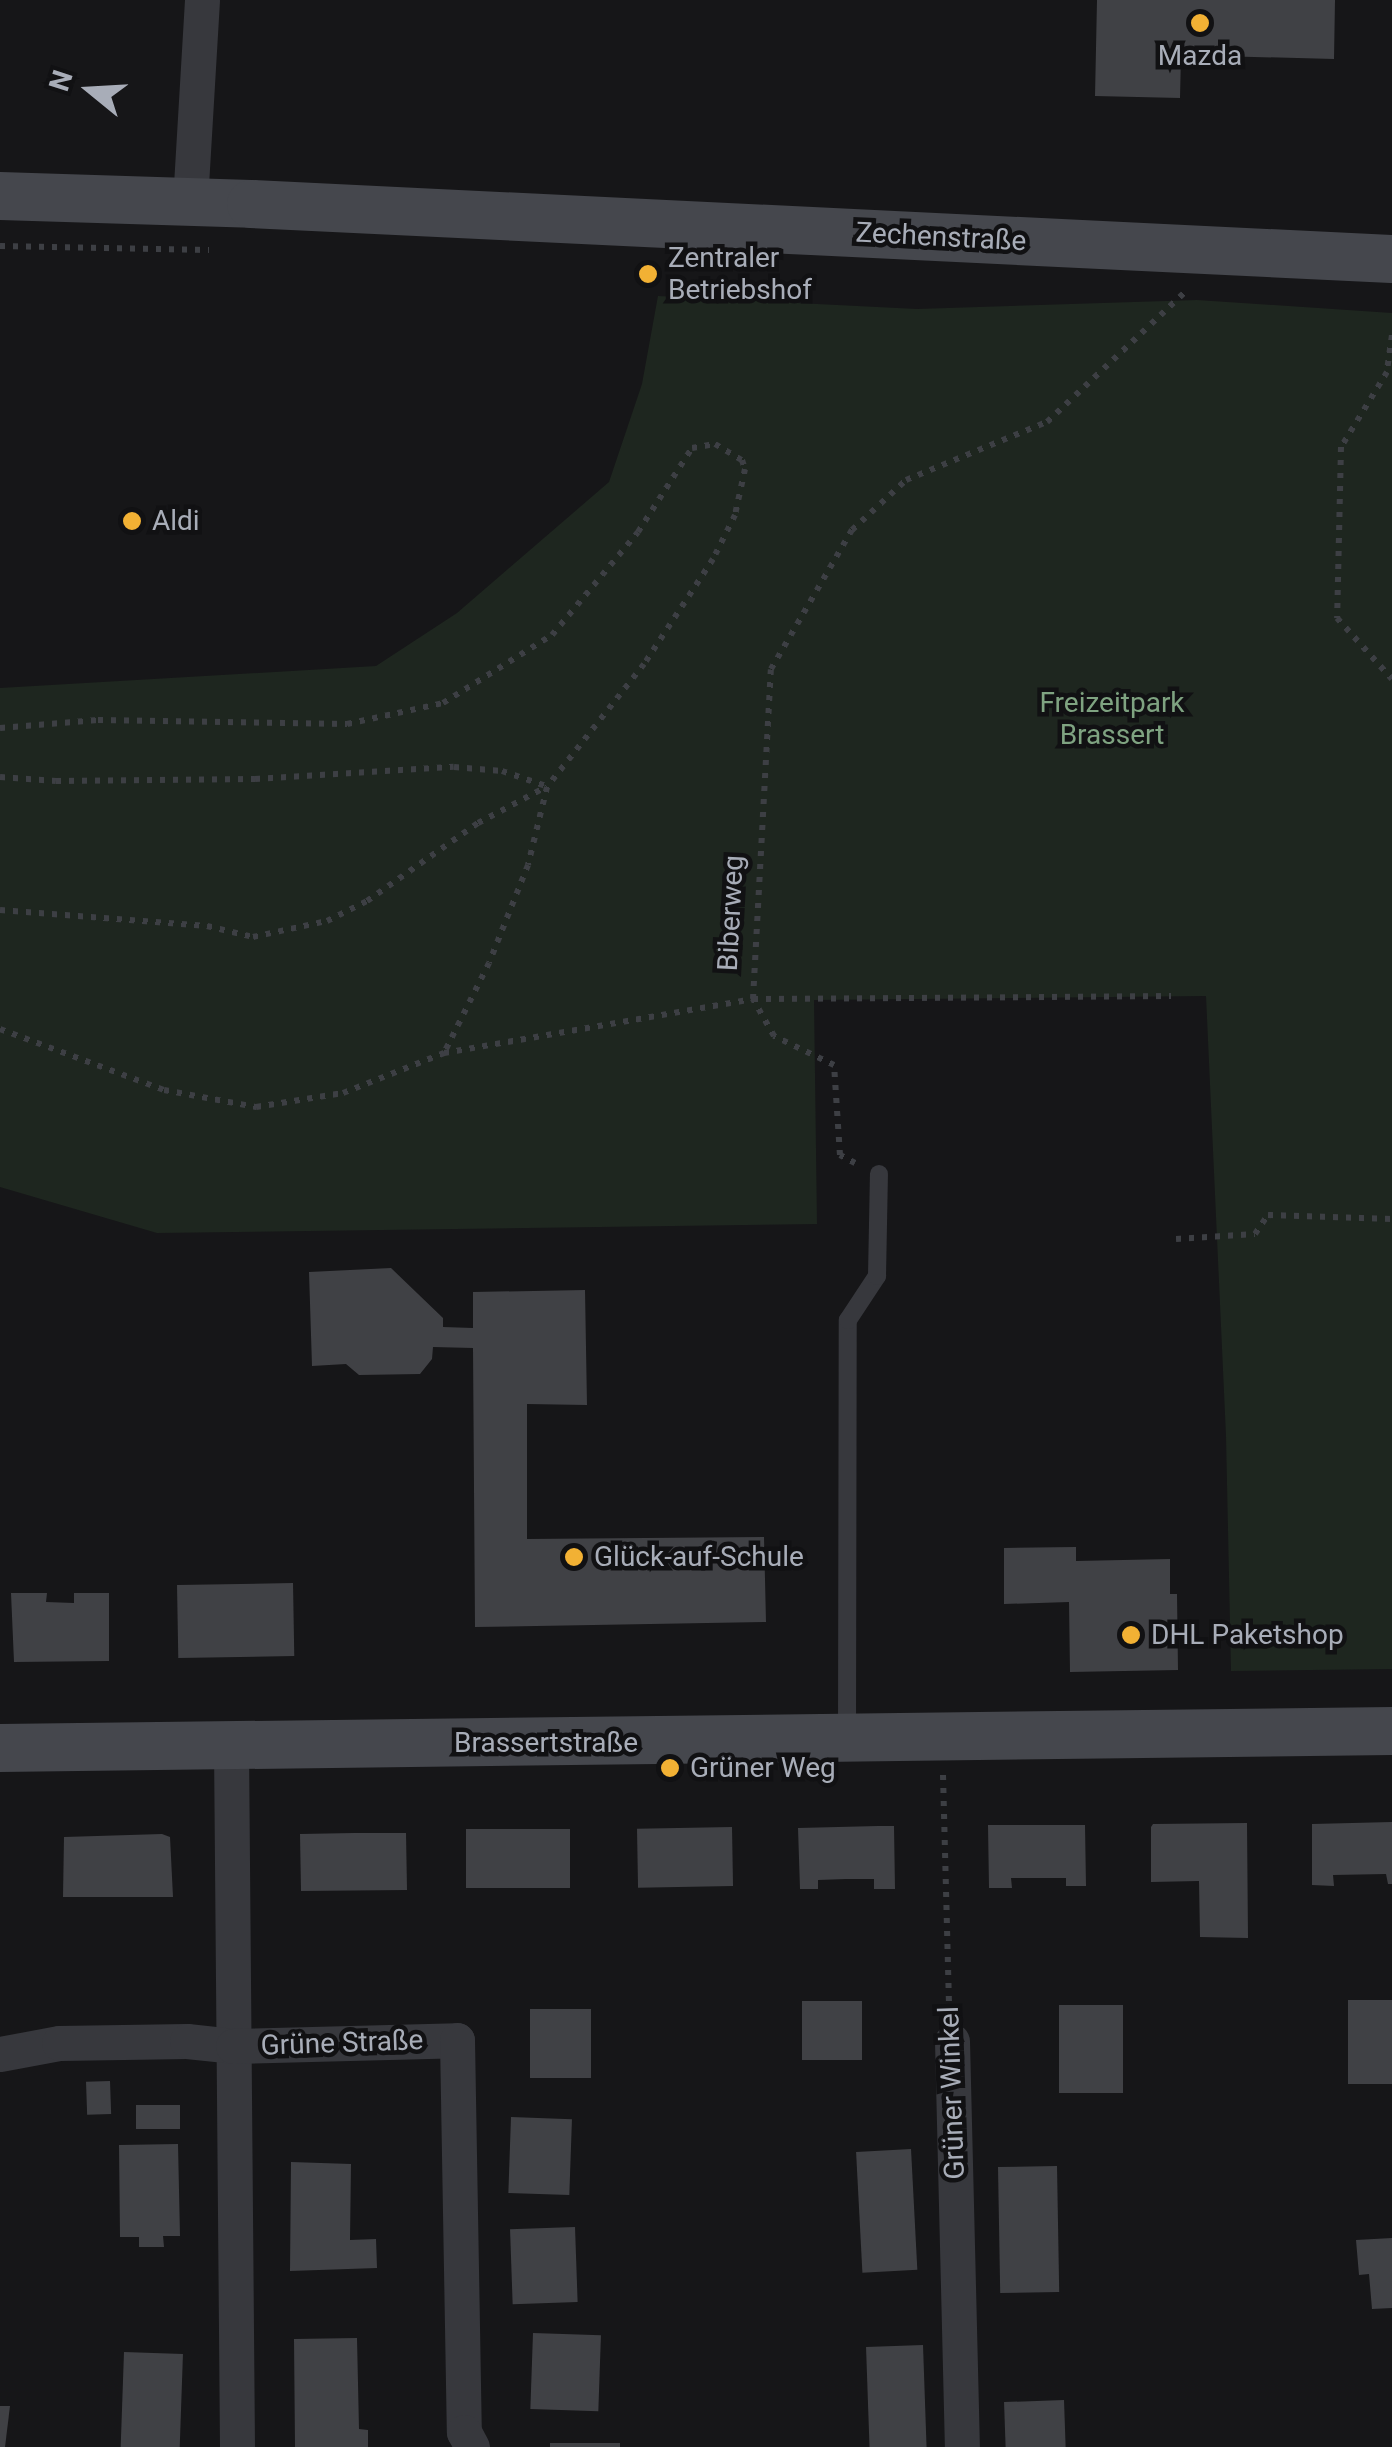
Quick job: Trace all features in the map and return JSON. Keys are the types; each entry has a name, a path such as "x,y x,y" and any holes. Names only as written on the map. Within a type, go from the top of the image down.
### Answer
{"main road":[{"name":"Zechenstraße","path":"0,196 1392,259"},
{"name":"Brassertstraße","path":"0,1748 1392,1731"}],"street":[{"path":"190,202 202,0"},
{"path":"231,1746 238,2447"},
{"name":"Grüne Straße","path":"0,2054 59,2043 187,2041 233,2046 457,2040 464,2432 472,2447"},
{"name":"Grüner Winkel","path":"952,2041 962,2447"}],"lane":[{"path":"847,1740 848,1320 876,1276 879,1174"}],"path":[{"name":"Biberweg","path":"879,1174 840,1155 834,1065 774,1036 753,1000 771,669 852,530 906,480 1047,422 1187,290"},
{"path":"1392,334 1386,372 1341,447 1337,618 1392,679"},
{"path":"0,728 98,720 347,724 442,703 552,635 638,532 692,448 715,444 742,460 745,469 735,515 713,559 644,664 547,787 462,834 367,900 309,925 253,937 207,926 0,910"},
{"path":"0,776 56,781 255,779 454,767 502,771 547,787"},
{"path":"444,1053 489,963 528,865 547,787"},
{"path":"0,1028 164,1090 256,1107 343,1093 444,1053 753,1000 1171,996"},
{"path":"1176,1238 1255,1234 1268,1214 1392,1220"},
{"name":"Grüner Winkel","path":"944,1739 944,1921 952,2041"}],"green space":[{"name":"Freizeitpark Brassert","path":"658,296 917,309 1197,300 1392,313 1392,1669 1231,1671 1226,1436 1206,996 814,1000 817,1224 157,1233 0,1187 0,688 376,666 457,613 609,482 642,384"}],"building":[{"path":"1097,0 1335,0 1334,59 1181,55 1180,98 1095,96"},
{"path":"391,1268 443,1318 443,1327 473,1328 473,1292 585,1290 587,1405 527,1404 527,1539 764,1537 766,1622 475,1627 473,1348 433,1347 432,1359 420,1374 359,1375 346,1364 312,1366 309,1272"},
{"path":"1076,1547 1076,1561 1170,1559 1170,1594 1177,1594 1178,1670 1070,1672 1069,1602 1004,1604 1004,1548"},
{"path":"293,1583 294,1656 178,1658 177,1585"},
{"path":"11,1593 47,1593 46,1602 74,1603 74,1593 109,1593 109,1661 14,1662"},
{"path":"1392,1822 1392,1884 1388,1884 1386,1874 1333,1875 1334,1886 1312,1885 1312,1824"},
{"path":"1247,1823 1248,1938 1200,1937 1199,1881 1151,1882 1151,1827"},
{"path":"988,1825 1085,1825 1086,1886 1066,1886 1066,1878 1011,1878 1012,1888 989,1888"},
{"path":"894,1826 895,1889 874,1889 874,1879 846,1879 818,1880 818,1889 800,1889 798,1828"},
{"path":"732,1827 733,1886 638,1888 637,1829"},
{"path":"466,1829 570,1829 570,1888 466,1888"},
{"path":"406,1833 407,1890 301,1891 300,1834"},
{"path":"64,1837 170,1837 173,1897 63,1897"},
{"path":"1348,2000 1392,2000 1392,2084 1348,2084"},
{"path":"802,2001 862,2001 862,2060 802,2060"},
{"path":"1059,2005 1123,2005 1123,2093 1059,2093"},
{"path":"530,2009 591,2009 591,2078 530,2078"},
{"path":"110,2081 111,2114 87,2115 86,2082"},
{"path":"136,2105 180,2105 180,2129 136,2129"},
{"path":"511,2117 572,2119 569,2195 508,2193"},
{"path":"178,2144 180,2236 163,2236 164,2247 139,2247 139,2237 120,2237 119,2145"},
{"path":"911,2149 917,2270 862,2273 856,2152"},
{"path":"291,2162 351,2164 350,2240 376,2239 377,2268 290,2271"},
{"path":"1057,2166 1059,2292 1000,2293 998,2167"},
{"path":"575,2227 578,2302 513,2304 510,2229"},
{"path":"1392,2238 1392,2308 1372,2309 1369,2274 1359,2275 1356,2240"},
{"path":"533,2333 601,2335 598,2411 530,2409"},
{"path":"357,2338 359,2429 368,2430 368,2447 295,2447 294,2339"},
{"path":"923,2345 927,2447 870,2447 866,2347"},
{"path":"124,2352 183,2354 180,2447 121,2447"},
{"path":"1064,2400 1066,2447 1006,2447 1004,2402"},
{"path":"0,2406 10,2406 5,2447 0,2447"},
{"path":"550,2443 620,2443 620,2447 550,2447"}],"place":[{"name":"Mazda","path":"1200,23"},
{"name":"Zentraler Betriebshof","path":"648,274"},
{"name":"Aldi","path":"132,521"},
{"name":"Glück-auf-Schule","path":"574,1557"},
{"name":"DHL Paketshop","path":"1131,1635"},
{"name":"Grüner Weg","path":"670,1768"}]}
